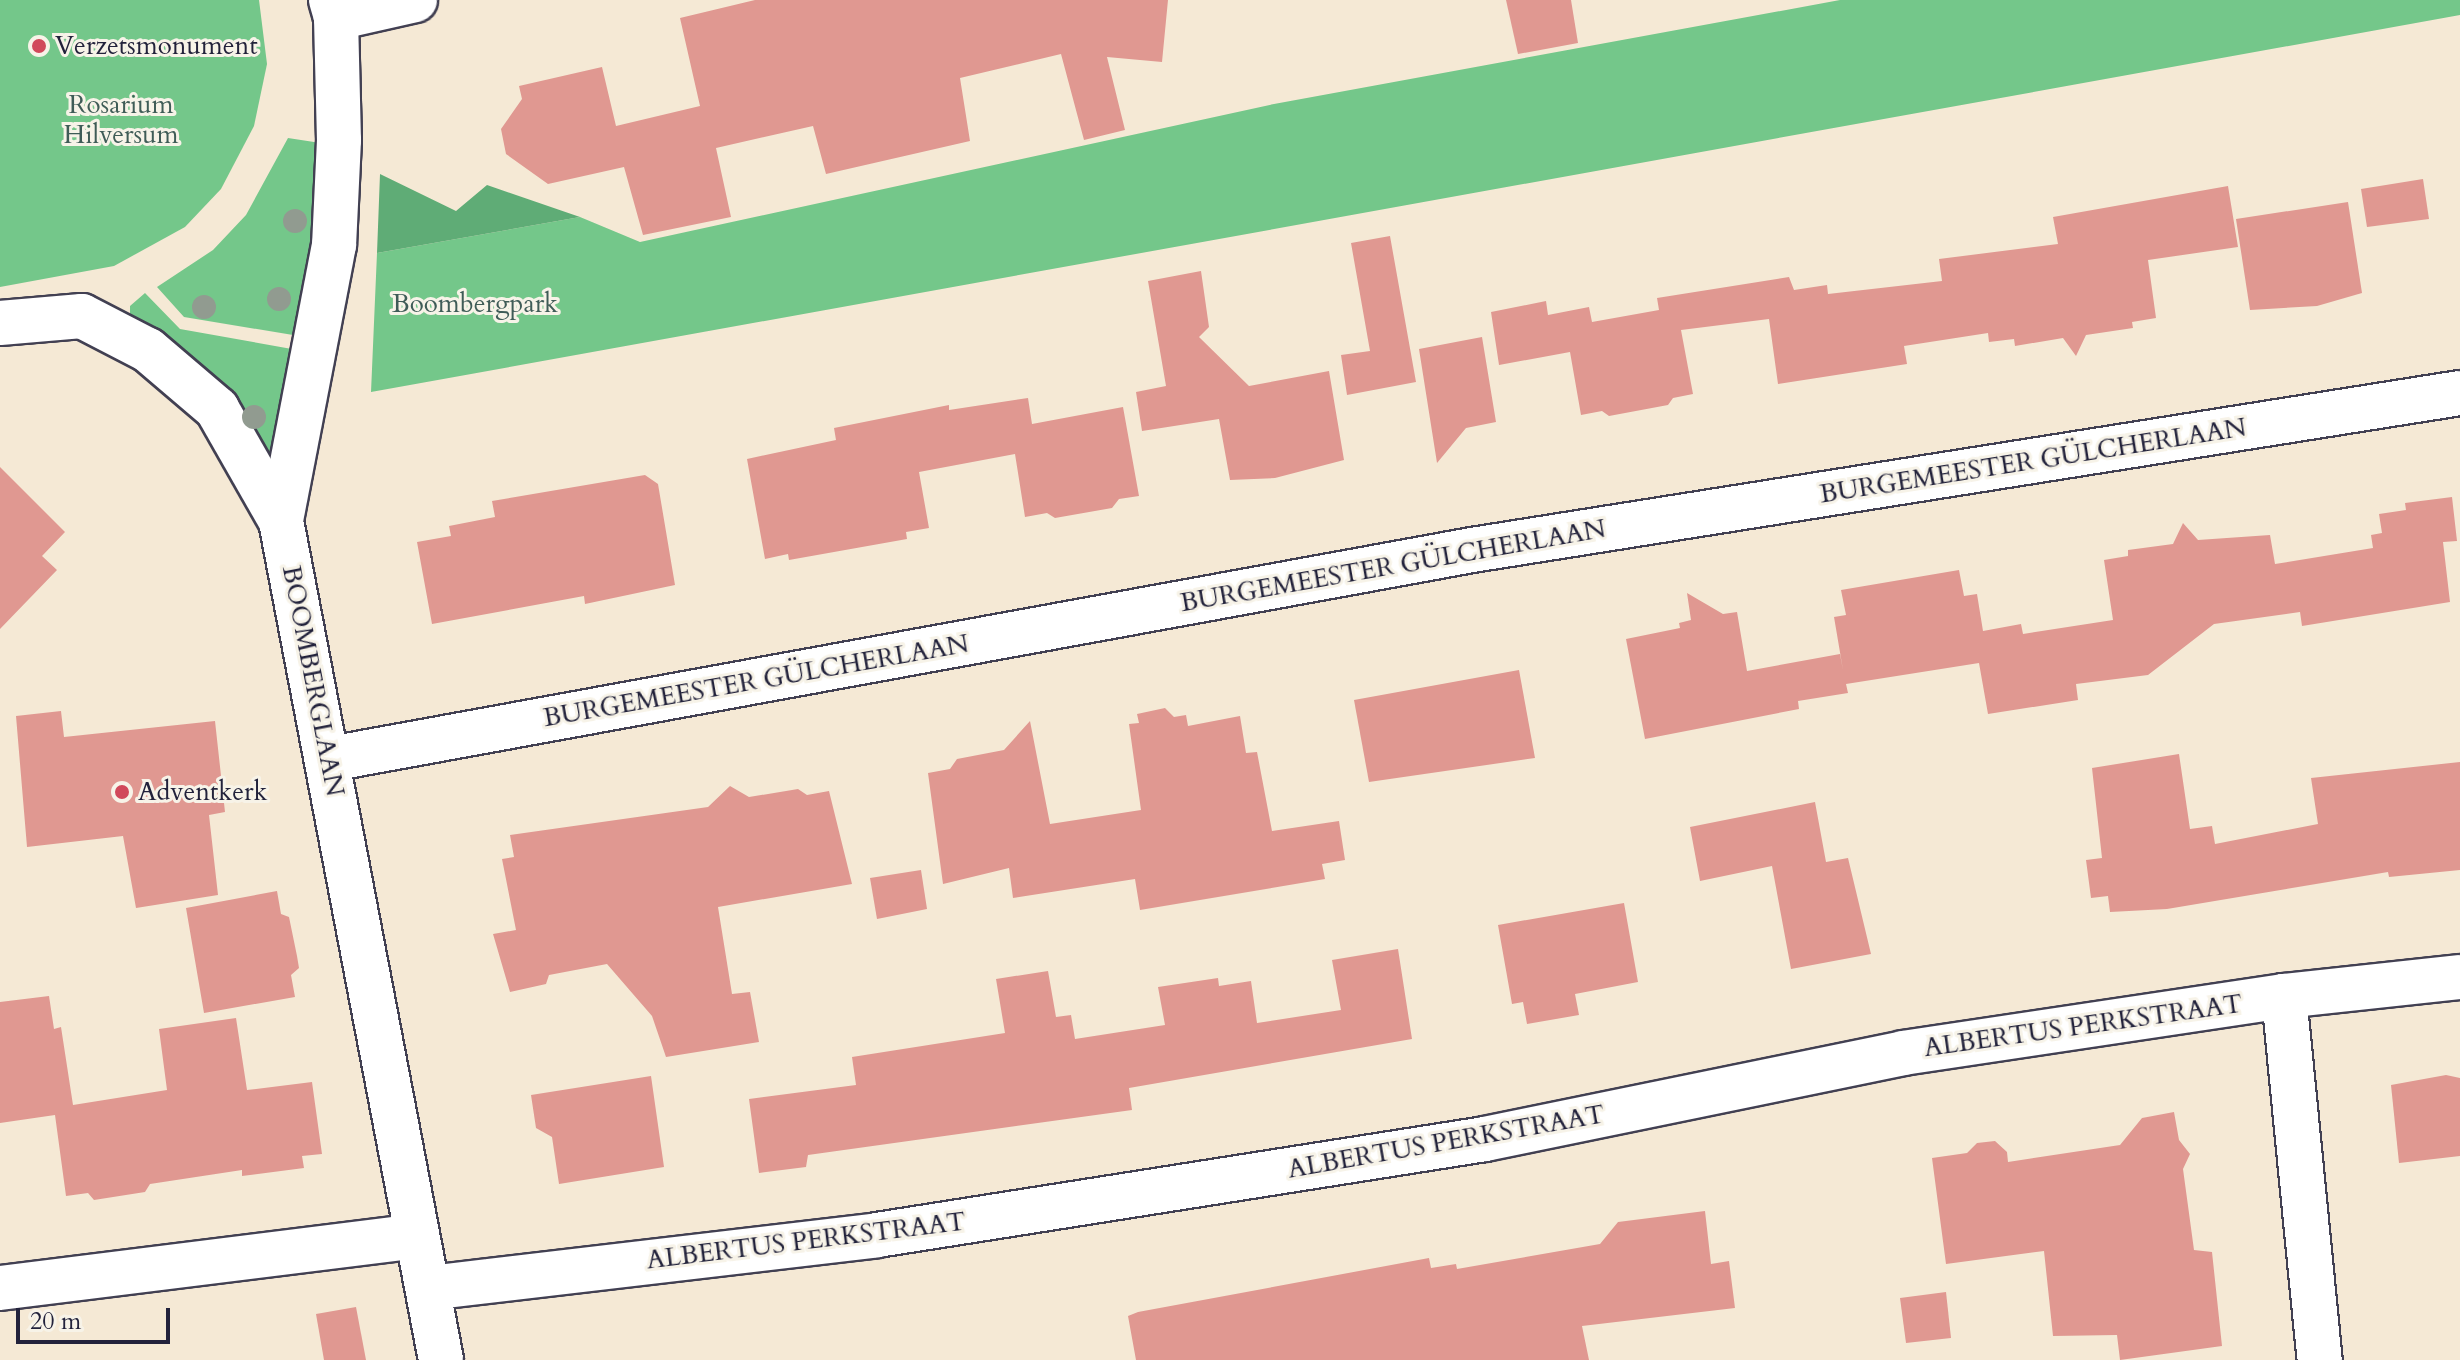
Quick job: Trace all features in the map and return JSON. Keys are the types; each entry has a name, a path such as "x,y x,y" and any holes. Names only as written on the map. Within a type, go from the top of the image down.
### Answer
{"street":[{"path":"334,9 415,0"},
{"name":"BOOMBERGLAAN","path":"334,9 334,245 281,521 330,759 441,1360"},
{"path":"0,323 82,316 148,350 217,409 281,521"},
{"name":"BURGEMEESTER GÜLCHERLAAN","path":"330,759 1472,550 2460,393"},
{"name":"ALBERTUS PERKSTRAAT","path":"429,1288 877,1235 1485,1139 1903,1053 2284,996 2460,977"},
{"path":"2284,996 2320,1360"},
{"path":"0,1288 417,1236"}],"green space":[{"name":"Rosarium Hilversum","path":"0,0 259,0 267,64 254,126 221,189 185,227 114,266 0,287"},
{"name":"Boombergpark","path":"1840,0 2460,0 2460,15 371,392 377,253 580,217 640,242 1274,104"},
{"path":"288,138 327,144 305,337 184,317 157,287 213,250 246,215"},
{"path":"380,174 456,211 487,185 580,217 377,253"},
{"path":"145,293 180,329 303,351 272,462 130,318 130,306"}],"building":[{"path":"755,0 1168,0 1162,62 1107,57 1125,130 1084,140 1061,54 960,78 970,141 826,174 813,126 716,148 731,217 643,235 624,167 548,184 506,154 501,129 522,99 519,86 602,67 616,126 700,106 680,18"},
{"path":"1506,0 1571,0 1578,43 1518,54"},
{"path":"2423,179 2429,219 2367,227 2361,189"},
{"path":"2228,186 2238,247 2148,260 2156,318 2132,322 2133,328 2086,335 2076,356 2063,338 2015,346 2014,339 1989,342 1988,333 1904,346 1907,364 1778,384 1769,319 1681,330 1693,394 1673,398 1668,405 1609,416 1602,411 1581,415 1570,352 1499,365 1491,312 1546,301 1548,315 1589,307 1592,322 1659,310 1657,298 1789,277 1794,290 1827,285 1828,294 1942,281 1939,259 2058,244 2053,217"},
{"path":"2348,202 2362,293 2317,306 2250,310 2236,219"},
{"path":"1390,236 1416,382 1347,395 1341,355 1370,351 1351,243"},
{"path":"1201,271 1209,327 1199,337 1249,386 1329,371 1344,460 1275,478 1230,480 1219,419 1142,431 1136,392 1166,386 1148,281"},
{"path":"1482,337 1496,422 1466,428 1437,463 1419,349"},
{"path":"1028,398 1032,424 1123,407 1139,496 1119,499 1112,508 1055,518 1047,513 1025,517 1015,454 919,472 929,528 906,532 907,539 789,560 788,554 765,559 747,459 836,440 834,428 949,405 949,410"},
{"path":"0,467 65,532 42,556 57,570 0,629"},
{"path":"645,475 658,484 675,585 585,604 584,596 432,624 417,542 451,536 449,526 495,517 492,501"},
{"path":"2452,497 2457,541 2443,542 2450,602 2302,626 2300,612 2214,624 2148,675 2076,684 2078,700 1988,714 1979,663 1846,684 1848,693 1798,701 1799,709 1645,739 1626,639 1680,628 1679,623 1691,620 1687,593 1723,614 1737,612 1747,671 1840,654 1843,670 1834,617 1846,615 1841,590 1959,570 1964,596 1977,594 1983,631 2021,624 2023,634 2113,620 2104,560 2128,556 2128,550 2173,544 2183,523 2198,540 2270,535 2275,564 2373,548 2371,535 2382,533 2379,514 2406,510 2405,503"},
{"path":"1519,670 1535,758 1369,782 1354,700"},
{"path":"1165,708 1174,717 1186,715 1188,726 1240,716 1246,753 1257,752 1272,831 1339,821 1345,860 1322,864 1325,879 1140,910 1135,879 1013,898 1009,868 943,884 928,773 950,769 957,759 1004,750 1030,721 1050,824 1141,810 1129,724 1139,723 1137,714"},
{"name":"Adventkerk","path":"61,711 64,737 215,721 225,812 209,815 218,895 136,908 123,836 27,847 16,716"},
{"path":"2179,754 2190,829 2212,826 2215,844 2318,824 2311,778 2460,762 2460,870 2389,877 2388,872 2167,909 2110,912 2108,896 2091,898 2086,860 2102,858 2092,768"},
{"path":"730,786 749,797 798,789 807,795 829,791 852,884 718,907 732,994 750,992 759,1042 666,1057 652,1016 607,964 549,975 546,984 510,992 493,934 516,930 502,859 514,857 510,835 708,807"},
{"path":"1815,802 1826,862 1848,858 1871,954 1791,969 1772,866 1700,881 1690,827"},
{"path":"921,870 927,909 877,919 870,878"},
{"path":"277,891 281,914 289,917 297,956 299,968 291,975 295,997 204,1013 186,908"},
{"path":"1624,903 1638,982 1575,994 1579,1015 1527,1024 1523,1002 1512,1004 1498,925"},
{"path":"1398,949 1412,1039 1129,1088 1132,1110 808,1155 806,1167 759,1173 749,1099 856,1085 852,1057 1005,1033 996,979 1048,971 1056,1017 1071,1015 1075,1039 1165,1025 1158,987 1218,978 1219,986 1251,981 1257,1023 1341,1010 1332,960"},
{"path":"49,996 54,1029 61,1027 73,1105 167,1090 159,1029 236,1018 247,1090 312,1082 322,1154 302,1156 304,1168 242,1176 242,1170 150,1184 145,1192 94,1200 88,1193 66,1196 55,1115 0,1123 0,1002"},
{"path":"2446,1075 2460,1078 2460,1156 2399,1163 2391,1085"},
{"path":"651,1076 664,1167 559,1184 552,1137 536,1128 531,1095"},
{"path":"2174,1112 2179,1140 2190,1154 2183,1169 2194,1250 2212,1252 2222,1346 2120,1360 2117,1335 2053,1336 2044,1251 1946,1264 1932,1158 1967,1153 1977,1143 1995,1141 2007,1152 2008,1162 2120,1145 2142,1118"},
{"path":"1705,1211 1711,1264 1729,1261 1735,1308 1582,1326 1589,1360 1136,1360 1128,1316 1138,1312 1429,1258 1431,1268 1456,1264 1457,1269 1600,1244 1618,1222"},
{"path":"1946,1292 1951,1338 1906,1343 1900,1298"},
{"path":"356,1307 366,1360 324,1360 316,1314"}],"place":[{"name":"Verzetsmonument","path":"39,46"},
{"name":"Adventkerk","path":"122,792"}]}
